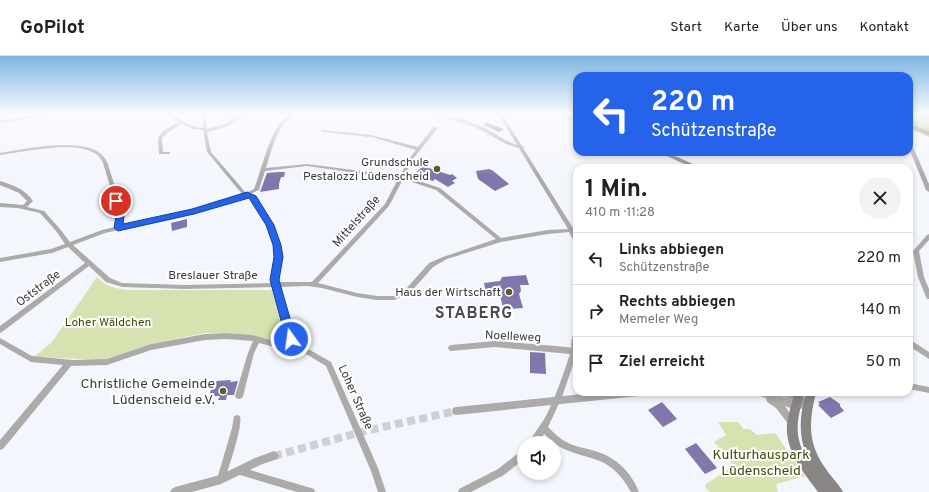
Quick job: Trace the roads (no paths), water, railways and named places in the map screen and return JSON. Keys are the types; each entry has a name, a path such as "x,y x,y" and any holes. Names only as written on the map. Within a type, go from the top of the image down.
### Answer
{"main road":[{"path":"670,156 690,164"},
{"path":"810,396 805,417 806,446 818,469 836,492"},
{"path":"798,399 792,422 797,450 825,492"}],"street":[{"path":"163,134 160,138 161,153 168,153"},
{"path":"206,134 209,152 244,194 252,196 270,225 274,236 278,257 275,280 276,286 293,346"},
{"path":"0,260 52,251 95,234 194,212 247,195 256,190 275,134"},
{"path":"355,134 371,136 419,149"},
{"name":"Mittelstraße","path":"314,284 386,205 411,159 430,134"},
{"path":"493,134 514,146 522,148"},
{"path":"513,134 573,228"},
{"path":"0,154 63,147 79,147 96,152 104,161 118,208 120,216 118,228"},
{"path":"913,152 929,190"},
{"path":"264,170 312,166 402,177 438,189 500,240"},
{"path":"0,182 22,192 26,196 30,201 24,207"},
{"name":"Breslauer Straße","path":"0,205 24,207 42,212 69,245 108,280 128,286 276,286 314,284 364,296 388,299 398,297 407,292 431,265 440,260 500,240 548,232 573,231"},
{"path":"929,236 916,251 921,277 929,298"},
{"name":"Oststraße","path":"0,330 89,263"},
{"path":"921,277 929,279"},
{"name":"Loher Straße","path":"0,341 31,360 70,362 107,362 151,347 205,336 227,336 257,340 282,346 293,346 308,352 329,364 375,471 382,492"},
{"path":"239,396 251,353 257,340"},
{"name":"Noelleweg","path":"450,348 495,344 573,352"},
{"path":"913,345 929,356"},
{"path":"538,436 544,429 557,401 573,355"},
{"path":"0,446 70,362"},
{"path":"913,387 929,390"},
{"path":"456,411 500,405 603,396"},
{"path":"767,396 779,405 792,422"},
{"path":"782,396 809,403"},
{"path":"221,479 236,428 237,418"},
{"path":"544,429 558,441 568,446 613,462 632,485 635,492"},
{"path":"175,492 221,479 258,461 274,456"},
{"path":"462,492 501,472 517,459"},
{"path":"240,471 311,492"}],"tunnel":[{"path":"274,456 365,431 456,411"}],"place":[{"name":"Grundschule Pestalozzi Lüdenscheid","path":"437,169"},
{"name":"Haus der Wirtschaft","path":"509,292"},
{"name":"Christliche Gemeinde Lüdenscheid e.V.","path":"223,391"}],"district":[{"name":"STABERG","path":"474,312"}],"park label":[{"name":"Loher Wäldchen","path":"108,322"},
{"name":"Kulturhauspark Lüdenscheid","path":"761,462"}]}
